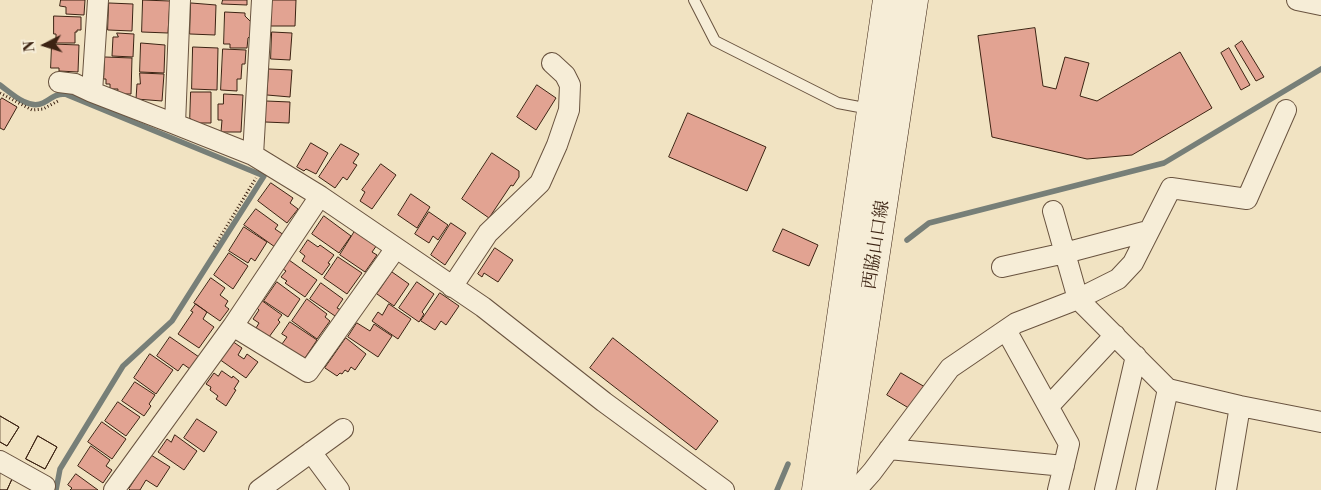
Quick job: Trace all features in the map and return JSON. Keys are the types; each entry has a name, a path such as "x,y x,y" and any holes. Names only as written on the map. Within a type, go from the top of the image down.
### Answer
{"street":[{"path":"92,92 98,0"},
{"path":"175,124 180,0"},
{"path":"253,155 262,0"},
{"name":"西脇山口線","path":"816,490 887,0"},
{"name":"西脇山口線","path":"840,490 914,0"},
{"path":"1297,0 1321,5"},
{"path":"452,286 488,233 540,183 557,145 569,110 570,85 564,75 552,63"},
{"path":"59,91 74,84 253,155 320,196 483,307 604,402 724,490"},
{"path":"856,490 950,368 1016,323 1078,299 1118,279 1133,263 1171,188 1247,199 1286,110"},
{"path":"114,490 233,326 320,196"},
{"path":"1053,211 1078,299 1168,389 1321,422"},
{"path":"1002,267 1148,231"},
{"path":"233,326 308,372 396,248"},
{"path":"1006,330 1050,406 1069,444 1058,490"},
{"path":"1050,406 1115,335"},
{"path":"1105,490 1136,356"},
{"path":"1146,490 1168,389"},
{"path":"1226,490 1240,406"},
{"path":"259,490 343,428"},
{"path":"889,449 1064,466"},
{"path":"311,452 339,490"},
{"path":"0,460 45,486"}],"lane":[{"path":"694,0 715,41 838,103 871,109"}],"path":[{"path":"0,93 32,110 42,110 59,91"},
{"path":"214,247 256,178 248,175"}],"building":[{"path":"61,0 85,0 84,15 66,14 66,7 60,6"},
{"path":"143,0 170,1 168,33 142,32"},
{"path":"223,0 247,0 247,5 222,4"},
{"path":"272,0 296,0 295,26 271,26"},
{"path":"109,3 133,4 132,31 108,30"},
{"path":"191,3 216,5 215,35 190,34"},
{"path":"225,12 245,13 245,16 251,22 251,35 248,38 247,48 230,48 230,44 224,44"},
{"path":"54,16 81,17 81,30 75,32 75,43 56,43"},
{"path":"1035,28 1043,86 1056,89 1065,57 1089,63 1080,96 1097,101 1180,52 1212,108 1132,155 1087,159 992,137 978,36"},
{"path":"272,32 292,33 290,60 271,59"},
{"path":"117,33 134,34 133,57 112,56 113,37 118,37"},
{"path":"1242,41 1264,77 1256,81 1235,46"},
{"path":"141,43 165,45 164,73 140,72"},
{"path":"52,44 79,45 78,72 59,71 59,68 51,68"},
{"path":"193,47 218,48 217,90 192,89"},
{"path":"1229,48 1250,85 1241,90 1221,53"},
{"path":"223,49 246,50 245,64 242,64 241,79 237,79 237,91 221,90"},
{"path":"105,57 132,58 131,94 117,94 118,89 110,89 110,84 106,84 106,79 104,79"},
{"path":"269,69 292,70 290,97 267,95"},
{"path":"140,73 164,74 162,101 136,99 137,84 140,84"},
{"path":"537,85 556,98 536,130 517,117"},
{"path":"191,92 211,92 211,123 194,123 190,118"},
{"path":"224,94 243,95 241,132 221,132 222,120 218,120 218,104 223,104"},
{"path":"2,98 17,107 4,130 0,128 0,101"},
{"path":"266,101 290,102 289,123 265,122"},
{"path":"688,113 766,147 747,191 669,157"},
{"path":"311,143 328,153 316,174 297,167"},
{"path":"341,144 359,154 353,163 357,165 347,180 343,177 335,188 319,177"},
{"path":"492,153 519,171 519,177 513,186 511,185 489,218 462,199"},
{"path":"381,164 396,175 372,209 360,201 365,192 362,190"},
{"path":"271,183 293,198 290,203 298,209 287,223 258,201"},
{"path":"411,194 430,207 417,228 398,215"},
{"path":"256,209 278,225 275,229 284,235 275,247 244,225"},
{"path":"429,212 448,225 438,240 433,236 429,243 415,234"},
{"path":"324,216 351,236 339,253 312,234"},
{"path":"451,223 466,233 445,265 431,255"},
{"path":"244,227 267,242 255,261 251,258 248,263 229,251"},
{"path":"783,229 818,245 809,266 773,251"},
{"path":"355,231 377,245 372,252 377,255 365,272 340,255"},
{"path":"308,240 318,247 320,245 334,255 322,275 302,261 305,256 300,252"},
{"path":"495,248 513,260 498,282 484,273 482,277 478,274"},
{"path":"229,253 248,266 233,289 214,275"},
{"path":"338,257 362,273 347,294 324,278"},
{"path":"289,260 317,280 305,297 285,283 287,281 281,277 286,271 283,269"},
{"path":"392,272 409,284 394,306 377,294"},
{"path":"211,278 225,288 220,295 228,301 225,306 229,309 220,321 194,303"},
{"path":"277,282 300,299 288,317 264,301"},
{"path":"417,282 434,294 422,312 424,314 419,322 399,308"},
{"path":"321,283 343,299 337,308 343,311 338,318 310,299"},
{"path":"440,293 459,306 446,325 441,321 435,330 421,321"},
{"path":"307,299 327,314 325,317 330,321 317,339 292,321"},
{"path":"261,300 282,315 278,320 280,322 269,337 256,328 259,323 253,319 259,310 256,307"},
{"path":"196,304 207,312 203,319 214,327 199,348 178,334 193,312 191,311"},
{"path":"389,304 411,319 398,339 372,321 378,312 382,315"},
{"path":"290,322 317,340 303,361 287,350 288,348 282,344 287,337 282,334"},
{"path":"357,323 370,331 374,324 392,336 378,357 348,337"},
{"path":"170,337 199,357 190,369 183,364 178,371 157,356"},
{"path":"346,338 366,354 355,370 351,367 348,372 345,370 337,376 325,368"},
{"path":"613,338 718,421 696,450 590,368"},
{"path":"232,341 242,348 238,355 244,359 247,354 258,362 246,378 219,359"},
{"path":"150,354 173,370 156,394 134,378"},
{"path":"222,371 239,381 226,406 216,399 218,396 206,384 214,373 218,376"},
{"path":"901,373 925,387 912,410 887,395"},
{"path":"135,382 155,395 149,404 151,406 144,416 122,401"},
{"path":"118,402 140,417 126,436 105,421"},
{"path":"0,416 19,427 7,446 0,442"},
{"path":"0,416 19,427 7,446 0,442"},
{"path":"197,419 217,432 204,452 184,438"},
{"path":"102,422 126,439 112,459 88,442"},
{"path":"175,435 197,451 184,470 158,452 167,439 171,442"},
{"path":"38,436 57,447 45,469 26,459"},
{"path":"38,436 57,447 45,469 26,459"},
{"path":"91,446 110,460 106,466 112,470 103,483 78,466"},
{"path":"151,455 170,467 157,487 146,480 140,490 130,490 129,489"},
{"path":"0,472 12,479 7,490 0,490"},
{"path":"0,472 12,479 7,490 0,490"},
{"path":"76,474 98,490 70,490 72,488 68,485"}],"waterway":[{"path":"907,240 929,223 1164,163 1321,69"},
{"path":"0,85 20,100 37,105 60,94 65,94 264,176 172,321 123,366 60,469 56,490"},
{"path":"777,490 788,464"}]}
